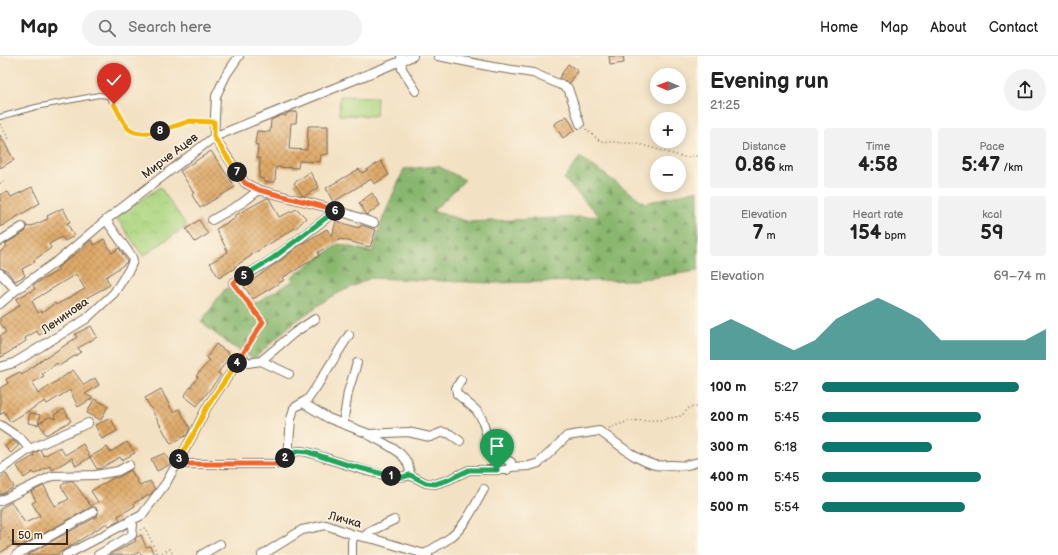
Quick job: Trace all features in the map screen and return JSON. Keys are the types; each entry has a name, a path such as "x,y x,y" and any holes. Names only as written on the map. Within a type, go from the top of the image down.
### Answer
{"street":[{"path":"239,56 226,75 216,96 214,137 245,183 259,190 337,210 374,223"},
{"name":"Мирче Ацев","path":"0,304 16,290 60,259 106,220 214,137 350,83 402,58 413,56"},
{"path":"438,56 493,67 534,73 568,88 580,124"},
{"path":"402,58 402,69 416,91"},
{"path":"212,220 242,203 259,190"},
{"path":"233,283 273,258 337,210"},
{"name":"Ленинова","path":"0,367 14,363 86,319 114,293 133,261 132,257 106,220"},
{"path":"0,241 22,227"},
{"path":"0,273 16,290"},
{"path":"66,555 142,514 166,483 207,407 242,356 248,363 261,361 294,333 315,319"},
{"path":"288,456 291,419 294,408 298,404 308,399 349,335"},
{"path":"261,361 290,374"},
{"path":"343,424 348,392 357,363"},
{"path":"461,380 456,388 457,394 476,410 482,419 491,450 494,454 511,462 510,467"},
{"path":"302,403 328,418 369,434 400,453 406,459 410,467 410,475"},
{"path":"0,470 30,450 88,423"},
{"path":"0,425 21,439 30,450"},
{"path":"178,461 184,464 279,464 288,456 297,451 308,452 348,465 390,476 403,477 410,475 426,483 435,484 448,480 469,470 507,470 510,467 529,466 539,463 567,436 599,431 613,440 632,456 657,466 669,465 685,467 698,462"},
{"path":"369,434 408,432 430,437 443,432 450,434 460,442"},
{"path":"0,501 52,476 96,474 118,471 129,465"},
{"path":"426,555 451,537 460,527 471,512 484,489"},
{"path":"17,554 93,512"},
{"path":"98,555 132,535 133,525 130,520"},
{"path":"364,537 369,532 394,520"},
{"name":"Личка","path":"262,555 302,530 326,524 354,535 426,555"},
{"path":"352,555 352,542 354,535"},
{"path":"201,555 220,544"}],"lane":[{"path":"0,117 36,106 99,95 108,96 128,128 137,132 151,134 190,121 214,122"}],"path":[{"path":"0,124 9,139 4,142"},
{"path":"580,124 600,141 639,144 683,157 698,156"},
{"path":"0,183 4,181"},
{"path":"233,283 263,322 242,356"},
{"path":"599,431 629,421 660,420 681,416 690,407 698,407"},
{"path":"0,524 17,554"},
{"path":"132,535 145,528 158,554 170,549 173,555"}],"green space":[{"path":"340,96 377,97 376,116 339,115"},
{"path":"580,157 645,203 698,190 698,271 635,280 491,283 371,278 330,297 292,324 254,359 227,343 201,322 226,288 255,303 293,281 291,277 339,244 372,252 384,215 404,169 438,166 465,180 433,211 469,222 599,216 564,179"},
{"path":"160,187 187,226 143,256 116,217"}],"building":[{"path":"609,56 623,56 624,63 610,65"},
{"path":"568,64 578,71 570,83 559,78"},
{"path":"290,112 297,112 296,123 291,123 289,149 307,150 308,126 328,126 328,154 321,155 320,162 299,161 298,168 276,167 275,182 264,182 264,179 259,178 260,158 257,158 258,145 255,144 257,131 270,132 271,120 282,115 286,116 286,114"},
{"path":"567,116 575,130 563,138 554,124"},
{"path":"0,135 14,160 0,168"},
{"path":"211,151 235,187 200,208 192,195 194,193 180,171"},
{"path":"381,161 389,175 374,184 371,179 333,202 326,188 359,169 362,173"},
{"path":"310,172 319,187 303,196 294,183"},
{"path":"32,187 40,203 0,227 0,195 8,192 11,197"},
{"path":"372,193 380,205 367,215 359,203"},
{"path":"269,198 279,217 297,209 306,218 297,227 251,255 234,267 235,268 219,278 210,263 228,252 216,229 236,218 234,216"},
{"path":"63,208 70,222 67,223 74,236 65,241 62,237 49,244 51,248 34,260 35,262 22,269 25,276 15,281 6,270 0,268 0,252 7,246 5,244 25,232 27,226 29,227 48,219 47,216"},
{"path":"199,220 208,234 195,242 186,229"},
{"path":"336,221 359,228 361,225 376,230 370,247 341,239 318,252 319,256 282,278 284,280 253,299 244,286 303,243 327,229 332,237"},
{"path":"104,239 112,253 119,248 127,261 106,277 110,285 86,298 89,304 66,317 65,314 48,323 51,329 39,335 37,331 25,338 26,341 0,358 0,336 6,332 0,323 0,318 20,305 16,299 35,289 33,285 59,270 57,268 86,246 85,245 91,240 94,245","holes":["76,274 85,289 56,305 55,303 42,313 41,311 38,313 32,301"]},
{"path":"91,326 97,337 78,348 81,352 59,366 57,363 42,374 44,376 32,383 38,394 73,370 84,385 95,378 99,385 85,394 93,398 78,407 70,390 47,404 45,401 10,422 4,411 0,415 0,388 8,383 6,379 20,372 22,375 45,357 46,358 77,337 75,334"},
{"path":"216,344 231,355 218,373 221,375 197,406 184,396 198,377 196,376 210,360 206,358"},
{"path":"161,389 173,412 179,409 190,428 187,435 171,444 145,398"},
{"path":"94,399 108,406 101,420 87,413"},
{"path":"64,409 71,421 46,435 39,423 49,417 57,419 54,415"},
{"path":"30,413 40,415 38,425 28,423"},
{"path":"111,418 117,431 102,439 95,425"},
{"path":"12,440 19,445 11,453 5,447"},
{"path":"127,442 135,453 122,460 120,457 97,469 90,457 107,447 110,452"},
{"path":"83,444 90,457 76,466 72,458 52,470 50,466 35,474 33,472 24,478 17,466 34,456 33,454 40,450 44,456 60,447 65,455"},
{"path":"165,453 171,464 157,471 151,459"},
{"path":"131,470 140,486 150,481 155,489 151,494 134,503 135,506 118,516 120,520 109,526 107,523 56,555 27,555 96,517 98,510 95,507 91,507 18,548 15,543 0,553 0,509 11,502 25,523 40,516 32,503 36,501 31,492 44,486 55,506 69,499 61,486 68,481 73,481 91,506 98,502 91,491 115,477 117,478"},
{"path":"6,474 14,487 0,495 0,478"},
{"path":"141,535 146,547 150,546 154,555 141,555 140,552 133,555 109,555 136,541 135,539"}],"route":[{"path":"114,104 128,128 137,132 151,134 190,121 214,122 214,137 245,183 259,190 337,210 273,258 233,283 263,322 207,407 178,461 184,464 279,464 288,456 297,451 308,452 348,465 390,476 403,477 410,475 426,483 435,484 448,480 469,470 497,470"}]}
